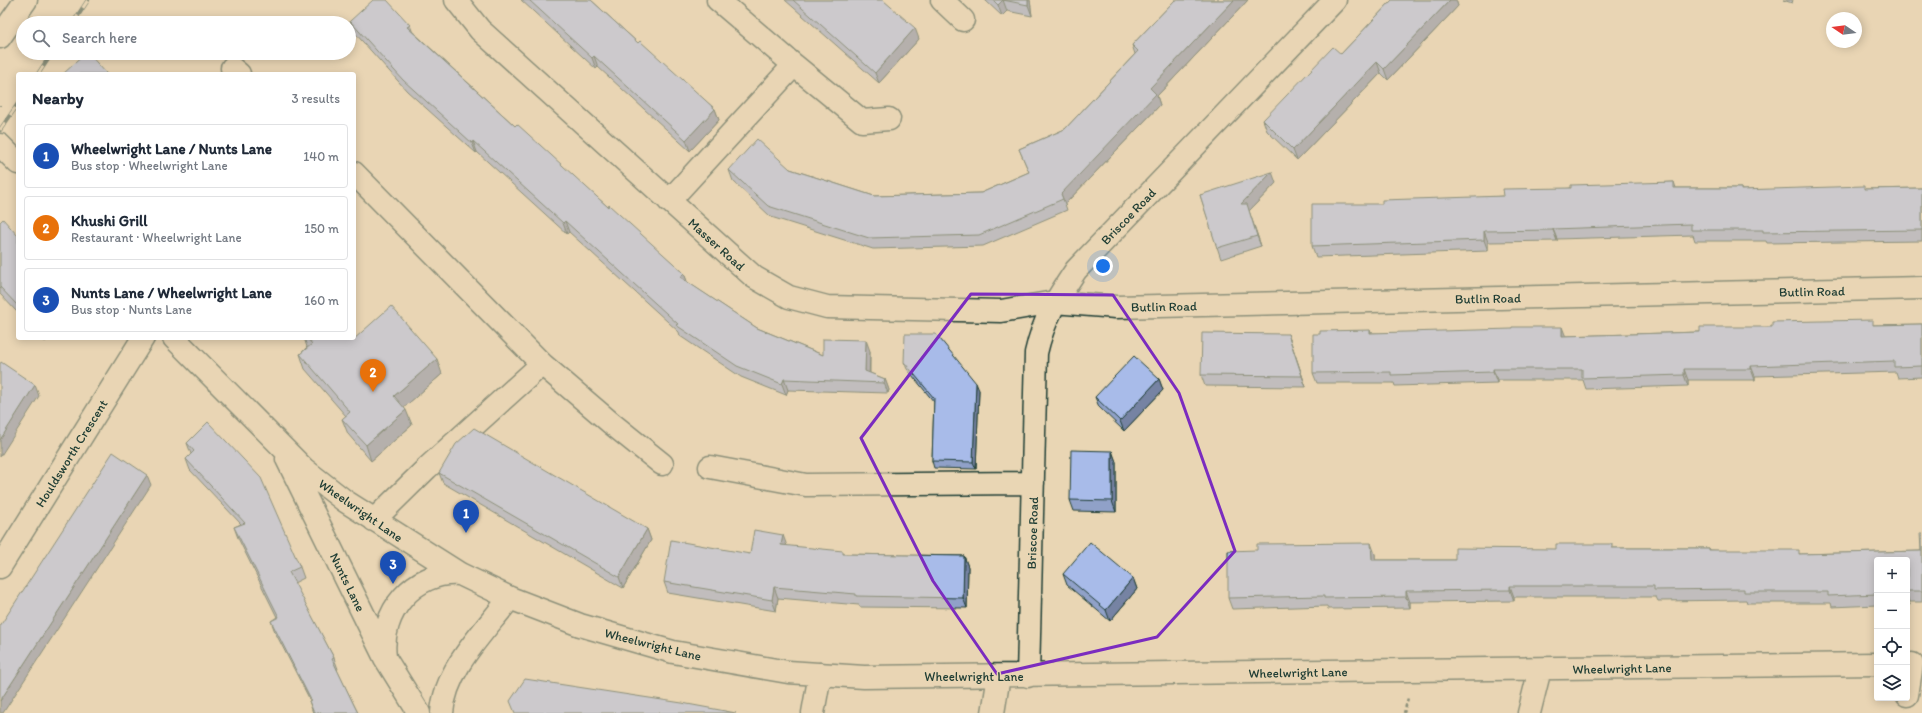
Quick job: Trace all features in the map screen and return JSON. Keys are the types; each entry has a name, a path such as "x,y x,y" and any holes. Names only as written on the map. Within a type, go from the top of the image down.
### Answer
{"street":[{"path":"0,38 26,0"},
{"name":"Masser Road","path":"456,0 480,30 754,277 789,297 827,307 1001,311 1054,302"},
{"path":"718,0 794,66 862,122 889,119"},
{"path":"942,0 963,20"},
{"name":"Briscoe Road","path":"1028,676 1036,353 1041,329 1054,302 1076,270 1335,0"},
{"path":"669,201 794,66"},
{"path":"0,145 16,161"},
{"path":"356,175 542,364 662,464"},
{"name":"Butlin Road","path":"1054,302 1116,307 1922,288"},
{"name":"Houldsworth Crescent","path":"0,567 142,340"},
{"name":"Wheelwright Lane","path":"176,340 282,449 320,482 374,520 460,574 510,598 580,625 673,652 788,672 864,677 1874,664"},
{"path":"374,520 427,468 542,364"},
{"name":"Nunts Lane","path":"282,449 385,658 419,713"},
{"path":"710,467 806,485 1033,483"},
{"path":"385,658 384,639 393,614 404,596 421,581 430,577 449,573 460,574"},
{"path":"442,713 444,696 454,672 510,598"},
{"path":"1910,683 1914,664"},
{"path":"1529,713 1540,669"},
{"path":"813,713 820,674"},
{"path":"993,713 999,676"},
{"path":"1904,713 1906,701"}],"highlighted area":[{"path":"971,294 1113,295 1179,393 1235,551 1157,637 997,674 933,581 861,438"}],"building":[{"path":"373,0 387,0 410,25 407,27 515,126 517,124 608,207 609,205 684,273 680,277 757,328 823,355 823,339 866,340 865,371 885,379 884,383 784,379 782,384 737,366 676,325 678,324 565,221 563,223 403,80 356,28 355,16"},
{"path":"529,0 591,0 638,43 640,41 715,109 686,140 594,56 592,58"},
{"path":"793,0 883,0 915,28 875,73"},
{"path":"993,0 1003,0 998,5"},
{"path":"1003,0 1028,0 1028,5"},
{"path":"1175,0 1234,0 1150,88 1156,94 1061,194 1063,199 979,235 869,238 768,206 729,170 757,139 790,169 874,196 981,193 1029,172 1019,149 1065,129 1138,51 1132,45"},
{"path":"1392,0 1450,0 1384,69 1377,62 1293,150 1263,120 1333,47 1341,54"},
{"path":"78,60 94,60 105,72 65,72"},
{"path":"1272,172 1241,204 1247,204 1257,236 1217,248 1200,195"},
{"path":"1674,182 1674,188 1741,188 1741,190 1864,186 1864,189 1922,188 1922,230 1763,232 1763,230 1691,230 1691,224 1553,230 1484,231 1484,240 1312,246 1312,204 1382,204 1382,200 1504,196 1503,189 1571,188 1571,185"},
{"path":"3,219 16,234 16,304 0,287 0,222"},
{"path":"391,306 437,359 394,396 406,410 366,445 342,419 350,412 300,354 312,344 309,340 356,340 356,337"},
{"path":"1873,320 1873,325 1922,324 1922,366 1894,367 1894,361 1751,366 1751,369 1684,369 1684,375 1582,378 1582,369 1493,369 1493,372 1391,375 1391,372 1313,373 1313,334 1320,334 1320,331 1370,330 1370,333 1512,329 1512,327 1562,327 1562,336 1700,332 1700,327 1772,327 1772,322"},
{"path":"1202,333 1288,334 1302,376 1201,375"},
{"path":"905,334 936,334 976,383 973,462 932,461 934,398 904,362"},
{"path":"1134,356 1159,379 1120,421 1095,397"},
{"path":"1,362 35,385 0,440 0,364"},
{"path":"208,422 261,478 300,567 289,572 334,658 332,659 358,713 314,713 309,701 311,700 271,621 279,617 234,527 245,523 186,459 194,451 187,443"},
{"path":"474,428 647,529 619,577 439,473 456,444"},
{"path":"1071,450 1112,451 1112,501 1070,500"},
{"path":"113,452 147,475 0,701 0,626"},
{"path":"754,530 783,535 781,545 843,551 843,554 964,556 963,598 856,596 856,594 774,587 772,600 664,582 671,540 750,554"},
{"path":"1920,533 1922,533 1922,591 1910,591 1910,557 1874,557 1874,594 1828,596 1828,592 1744,592 1744,589 1654,590 1654,586 1510,586 1510,590 1406,591 1406,597 1324,598 1324,596 1228,598 1228,551 1257,550 1257,544 1371,543 1372,560 1455,560 1455,548 1556,549 1556,544 1612,544 1612,548 1799,550 1799,554 1921,551"},
{"path":"1090,542 1133,578 1106,610 1063,574"},
{"path":"525,679 682,703 736,713 515,713 510,701"}],"railway":[{"path":"78,16 88,0"},
{"path":"39,72 47,60"},
{"path":"0,130 16,107"}],"place":[{"name":"Khushi Grill","path":"373,392"},
{"name":"Wheelwright Lane / Nunts Lane","path":"466,533"},
{"name":"Nunts Lane / Wheelwright Lane","path":"393,584"}]}
